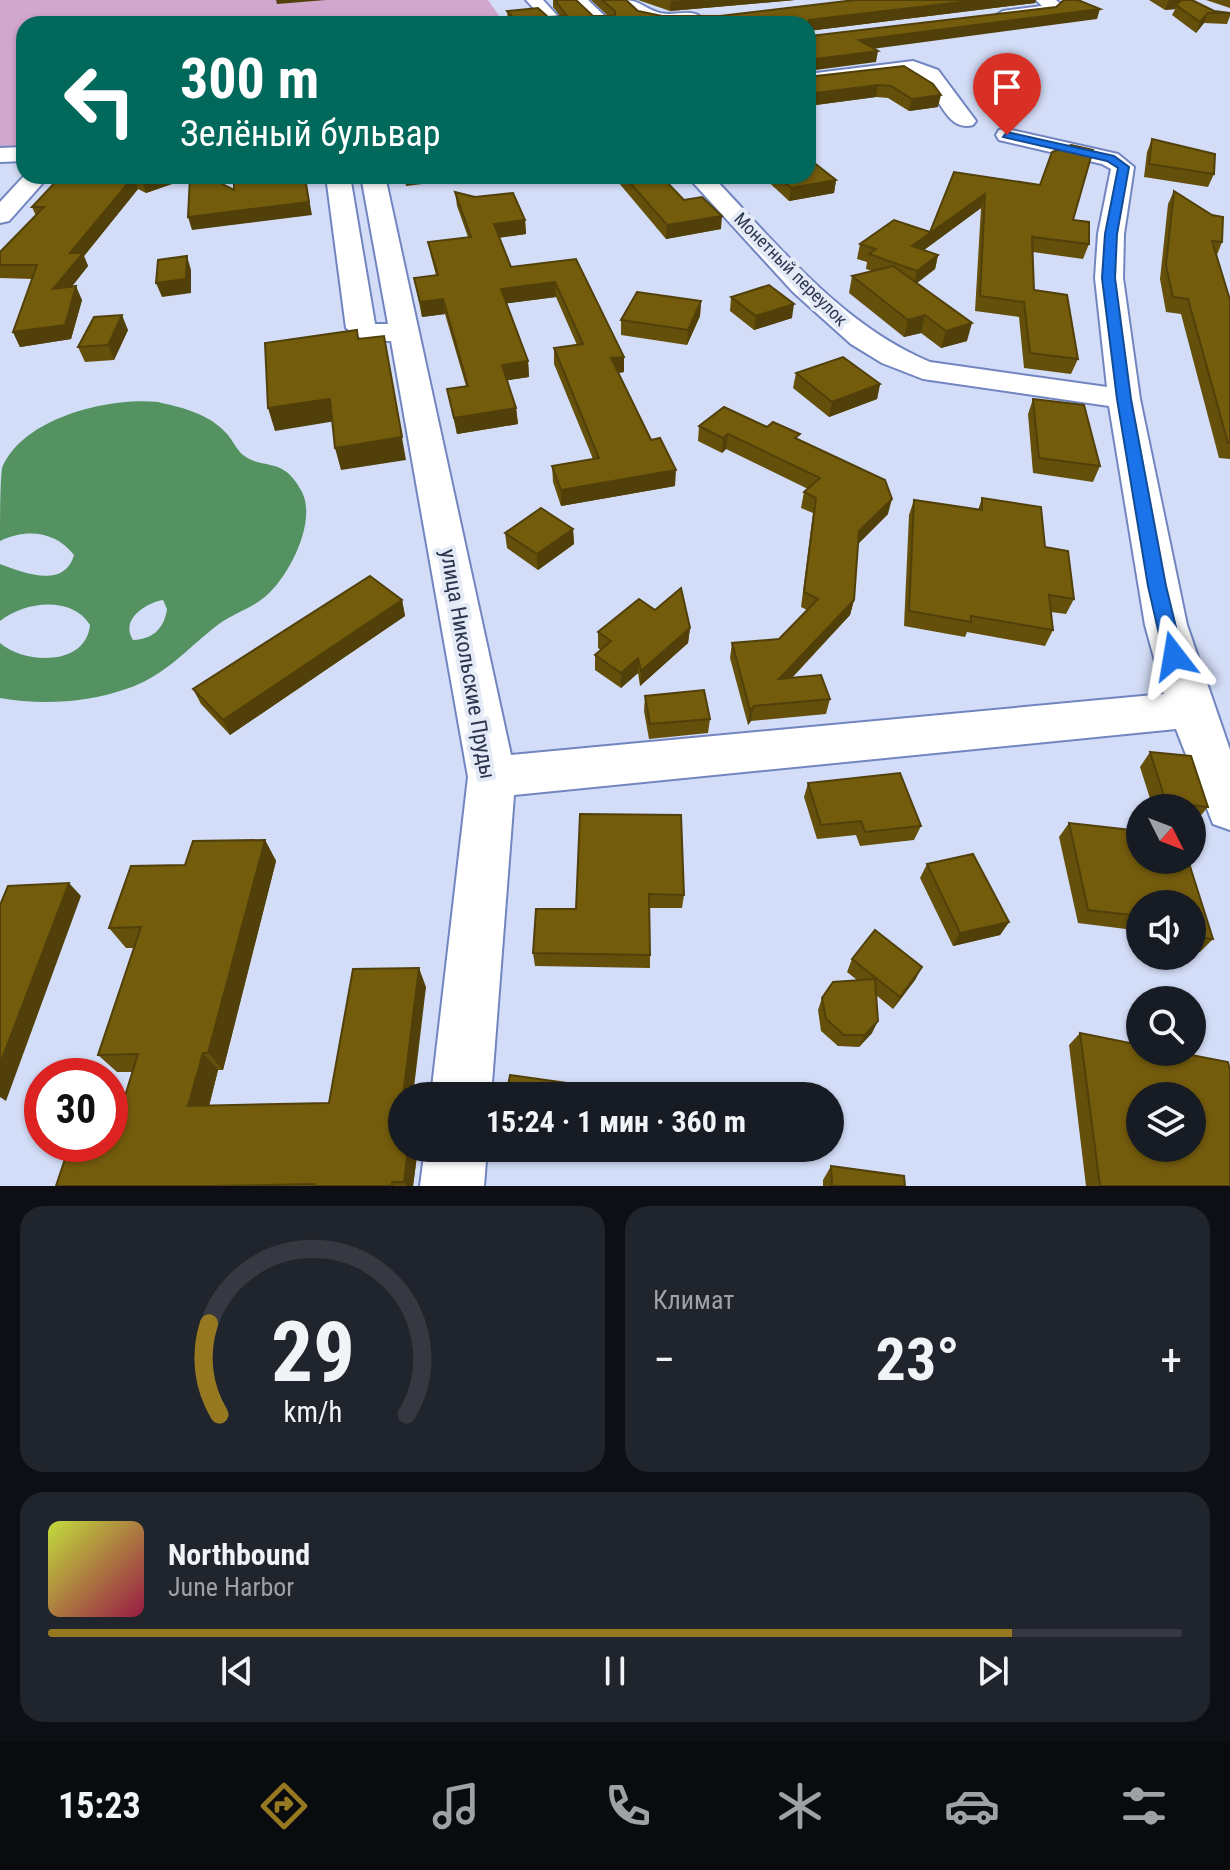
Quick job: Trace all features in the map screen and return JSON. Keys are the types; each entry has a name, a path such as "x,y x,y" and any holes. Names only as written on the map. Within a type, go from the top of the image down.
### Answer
{"street":[{"path":"518,0 533,16"},
{"path":"534,0 549,16"},
{"path":"578,0 596,16"},
{"path":"628,0 651,16"},
{"path":"992,17 1053,9 1055,6 1044,0"},
{"path":"816,79 926,68 932,72 954,112 966,121 995,124 1007,131 1007,135 1110,159 1123,167 1111,234 1109,278 1124,399 1163,612 1191,710 1230,809"},
{"path":"0,216 30,184"},
{"path":"339,184 361,328 375,335 406,330"},
{"name":"улица Никольские Пруды","path":"375,184 492,777 462,1082"},
{"name":"Монетный переулок","path":"707,184 817,299 892,358 923,370 1124,399"},
{"path":"492,777 1191,710"},
{"path":"452,1186 455,1162"}],"shaded area":[{"path":"0,0 488,0 499,16 16,16 16,146 0,147"},
{"path":"138,401 168,404 205,417 228,435 243,455 288,473 302,492 306,504 306,518 298,548 283,576 266,596 219,624 153,677 111,694 80,700 31,702 0,698 0,643 24,655 52,658 78,648 86,639 90,625 82,615 71,609 47,605 22,609 0,621 0,564 30,574 52,575 69,566 74,555 58,541 40,534 20,534 0,541 2,468 13,450 28,435 48,423 93,407","holes":["163,600 167,609 156,632 133,640 130,626 136,614"]}],"building":[{"path":"555,0 576,0 593,16 567,16"},
{"path":"602,0 626,0 638,11 662,16 615,16 615,11"},
{"path":"855,0 978,0 816,19 816,16 720,16"},
{"path":"1064,0 1078,0 1100,9 859,40 878,51 816,59 816,35 1056,7"},
{"path":"1181,0 1192,0 1214,11 1230,13 1208,13 1200,22 1176,5"},
{"path":"538,8 547,16 511,16 507,11"},
{"path":"904,66 933,84 941,95 912,99 891,86 878,85 816,93 816,76"},
{"path":"1152,139 1215,154 1214,174 1149,164"},
{"path":"1071,145 1093,150 1073,220 1089,222 1089,244 1032,237 1034,290 1067,295 1078,359 1030,353 1024,302 980,296 985,194 912,246 938,255 917,271 869,254 876,249 860,244 894,220 930,232 954,172 1040,185 1052,152"},
{"path":"816,164 836,180 816,184"},
{"path":"54,184 127,184 70,253 83,253 53,289 76,286 65,325 13,332 37,265 0,265 0,252 44,207 32,207"},
{"path":"190,184 222,184 234,190 234,184 306,184 309,202 188,217"},
{"path":"631,184 669,184 684,200 702,197 722,216 667,225"},
{"path":"786,184 814,184 791,188"},
{"path":"1174,191 1212,215 1223,217 1222,242 1212,241 1230,300 1230,443 1188,299 1173,297 1166,265"},
{"path":"455,192 475,197 513,193 525,220 494,224 511,267 576,259 624,357 611,358 651,440 660,438 676,470 561,490 552,466 599,458 554,348 583,344 555,282 501,289 528,361 502,365 516,408 454,418 447,389 468,386 443,299 420,302 414,278 438,275 428,242 471,237"},
{"path":"187,256 186,279 156,283 158,260"},
{"path":"893,266 972,323 946,331 925,315 908,320 852,276"},
{"path":"769,285 794,304 756,316 731,297"},
{"path":"637,292 701,301 688,330 621,320"},
{"path":"122,315 108,345 78,347 94,317"},
{"path":"357,330 358,339 384,336 402,437 335,448 330,399 268,408 265,343"},
{"path":"843,357 880,384 832,402 796,373"},
{"path":"1033,399 1084,405 1100,466 1039,458"},
{"path":"724,407 767,427 773,422 800,434 795,438 885,480 892,499 859,531 854,600 779,679 821,675 830,699 754,706 750,710 732,643 779,639 818,599 804,592 816,498 804,492 820,478 728,434 723,438 699,426"},
{"path":"982,498 1041,507 1045,547 1068,551 1074,599 1049,595 1053,630 971,616 971,622 909,611 914,500 982,510"},
{"path":"541,508 573,529 537,554 505,533"},
{"path":"370,576 402,600 223,720 193,689"},
{"path":"681,588 690,628 641,671 638,658 621,673 595,655 611,641 598,632 639,599 655,610"},
{"path":"704,690 710,719 650,724 645,696"},
{"path":"1150,752 1191,756 1204,794 1163,794"},
{"path":"900,773 921,826 865,832 861,821 821,825 808,783"},
{"path":"580,814 681,815 684,895 649,894 650,955 533,953 536,909 576,909"},
{"path":"1069,823 1126,829 1126,874 1192,874 1197,890 1126,890 1126,914 1088,910"},
{"path":"265,840 208,1053 203,1053 188,1106 329,1103 353,969 419,968 405,1082 388,1082 388,1162 406,1162 404,1182 392,1182 392,1186 56,1186 64,1162 128,1162 128,1086 138,1054 98,1055 141,927 109,928 131,866 185,865 193,841"},
{"path":"973,854 1009,922 960,933 927,864"},
{"path":"69,883 0,1064 0,905 8,886"},
{"path":"1206,917 1213,939 1206,938"},
{"path":"875,930 922,967 900,997 852,959"},
{"path":"875,979 878,1021 865,1035 844,1035 826,1019 822,998 833,982"},
{"path":"1080,1033 1126,1042 1126,1066 1206,1066 1206,1058 1228,1062 1230,1186 1100,1186"},
{"path":"510,1075 560,1082 509,1082"},
{"path":"831,1166 904,1176 905,1186 832,1186"}],"route":[{"path":"1007,135 1110,159 1123,167 1111,234 1109,278 1124,399 1157,586 1174,656"}]}
